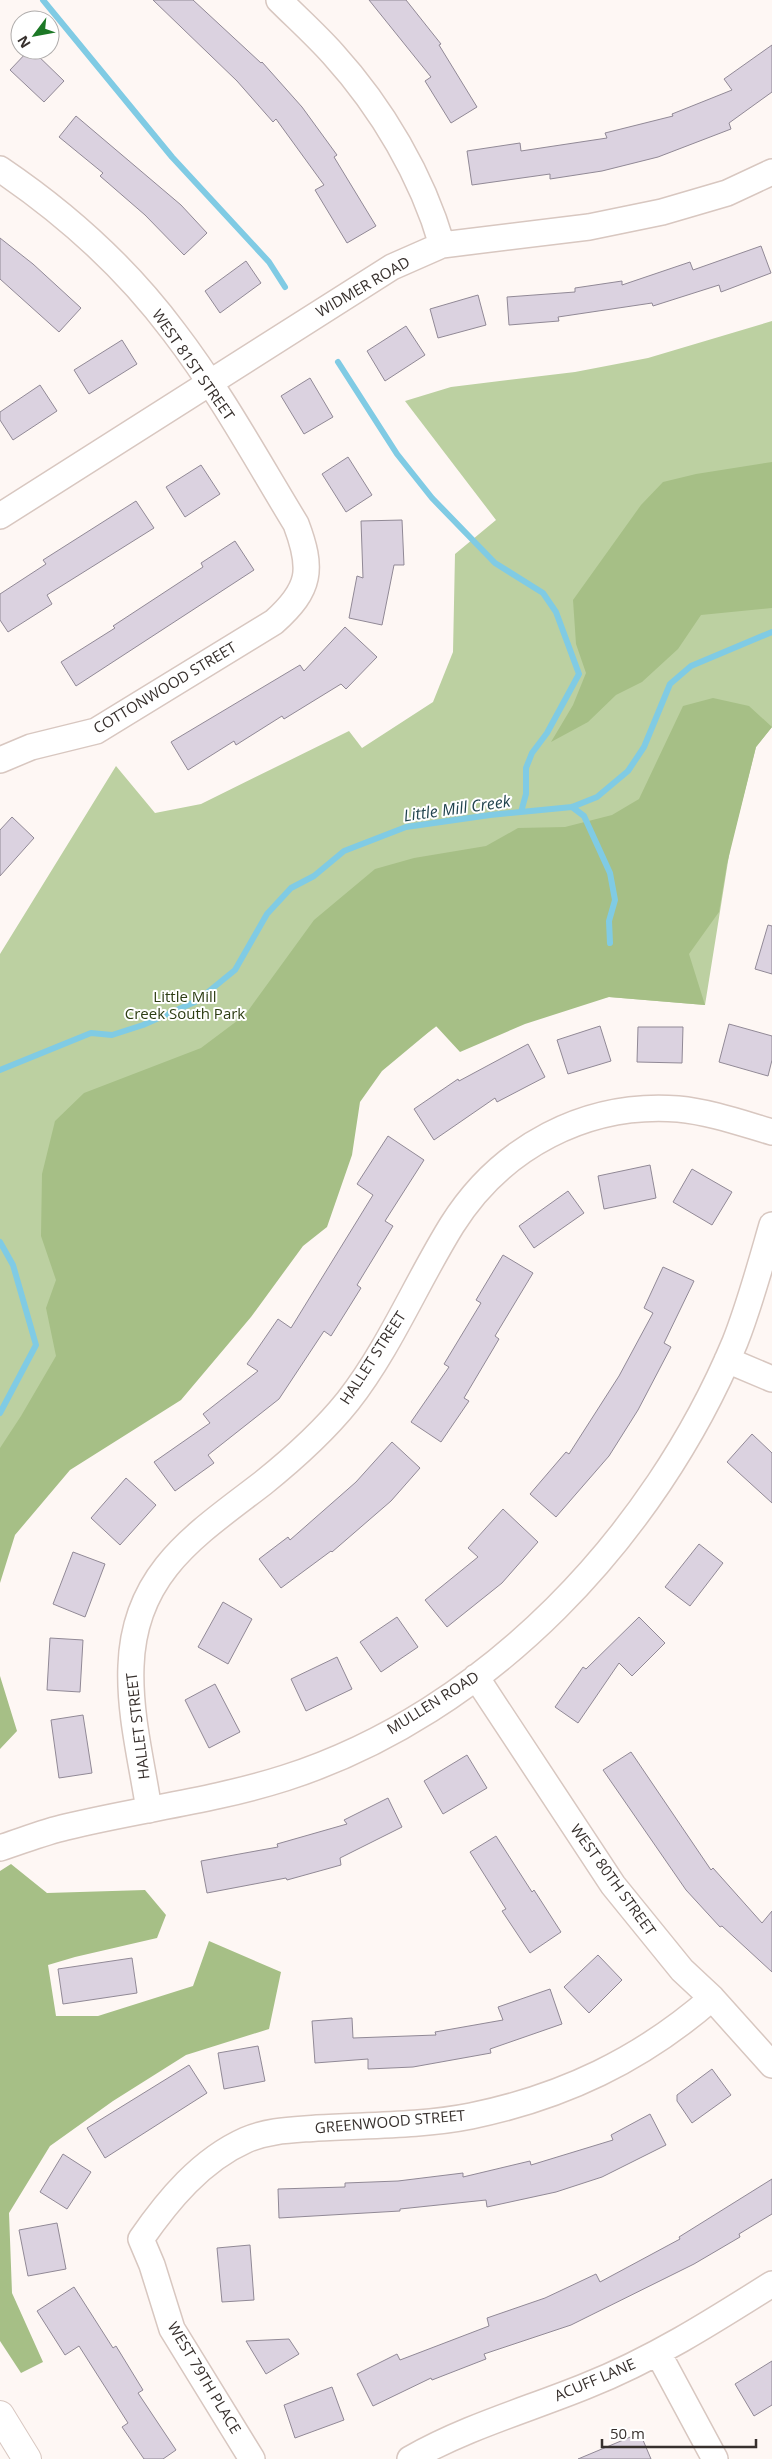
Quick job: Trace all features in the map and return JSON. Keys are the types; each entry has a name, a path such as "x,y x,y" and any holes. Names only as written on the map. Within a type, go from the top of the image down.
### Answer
{"street":[{"path":"279,0 334,54 366,94 394,136 436,223 442,245"},
{"name":"WEST 81ST STREET","path":"0,169 68,221 133,282 174,332 296,524 306,551 306,579"},
{"name":"WIDMER ROAD","path":"0,516 392,267 442,245 589,227 662,212 727,192 772,172"},
{"name":"COTTONWOOD STREET","path":"0,760 31,746 96,731 127,713 274,622 292,606 306,579"},
{"name":"HALLET STREET","path":"149,1810 132,1702 131,1667 139,1619 158,1577 171,1559 199,1531 265,1481 308,1444 348,1400 385,1345 451,1227 469,1199 496,1171 531,1144 571,1124 599,1116 636,1109 680,1109 772,1132"},
{"name":"MULLEN ROAD","path":"0,1848 62,1828 218,1797 287,1777 356,1749 397,1727 476,1677 524,1639 580,1584 629,1525 673,1463 699,1417 736,1339 772,1225"},
{"path":"727,1360 772,1379"},
{"name":"WEST 80TH STREET","path":"476,1677 613,1885 682,1970 712,1998 772,2065"},
{"name":"GREENWOOD STREET","path":"141,2239 166,2202 218,2155 247,2139 273,2132 413,2123 469,2116 528,2102 586,2080 642,2051 679,2027 712,1998"},
{"name":"WEST 79TH PLACE","path":"141,2239 152,2265 172,2329 252,2459"},
{"name":"ACUFF LANE","path":"410,2459 494,2420 587,2386 658,2353 701,2329 772,2284"},
{"path":"658,2353 715,2459"},
{"path":"0,2416 27,2459"}],"green space":[{"name":"Little Mill Creek South Park","path":"772,321 772,727 756,747 730,849 705,1005 609,997 464,1007 352,1086 0,1540 0,954 116,766 155,813 201,804 349,731 362,748 433,702 453,652 455,554 496,520 405,401 451,387 575,372 648,358"},
{"path":"772,462 772,608 701,615 678,649 642,682 616,695 588,722 551,742 573,705 586,673 576,644 573,600 641,505 663,482 696,474"},
{"path":"713,698 749,706 772,727 756,747 727,864 719,912 689,954 705,1005 609,997 525,1024 460,1052 436,1026 382,1071 360,1102 352,1155 327,1227 303,1246 251,1317 181,1400 70,1470 15,1535 0,1583 0,1448 56,1356 46,1308 56,1280 41,1236 42,1174 55,1121 84,1093 201,1048 245,1015 314,920 375,869 414,858 486,846 518,828 565,827 612,815 639,799 683,706"},
{"path":"0,1676 17,1731 0,1749"},
{"path":"11,1864 47,1893 145,1890 166,1915 157,1938 48,1965 56,2016 98,2016 193,1986 209,1941 281,1972 269,2029 186,2055 113,2101 50,2146 9,2213 12,2293 43,2362 21,2373 0,2341 0,1871"}],"building":[{"path":"153,0 193,0 262,62 302,107 337,155 334,157 376,226 347,243 315,190 324,185 276,119 273,122 237,81"},
{"path":"369,0 406,0 441,44 439,45 477,107 451,123 425,81 431,77"},
{"path":"772,45 772,92 729,123 731,129 658,157 602,171 550,179 550,174 472,185 467,151 520,143 521,151 607,138 605,133 673,116 672,114 732,90 724,79"},
{"path":"20,60 42,60 64,81 44,102 10,70"},
{"path":"76,116 181,205 207,233 184,255 145,215 100,176 103,173 59,137"},
{"path":"0,238 33,264 81,308 59,332 0,279"},
{"path":"761,246 771,273 721,292 719,285 653,306 652,303 558,317 559,321 509,325 507,297 575,292 575,288 622,281 622,285 690,262 693,270"},
{"path":"246,261 261,283 220,313 205,291"},
{"path":"478,295 486,325 438,338 430,309"},
{"path":"406,326 425,355 385,381 367,351"},
{"path":"122,340 137,364 89,394 74,370"},
{"path":"310,378 333,417 304,434 281,396"},
{"path":"40,385 57,411 13,440 0,420 0,412"},
{"path":"348,457 372,495 346,512 322,474"},
{"path":"201,465 220,494 185,517 166,487"},
{"path":"136,501 154,528 47,595 52,604 8,632 0,620 0,594 46,564 43,560"},
{"path":"402,520 404,565 394,565 382,625 349,618 357,576 363,578 361,521"},
{"path":"235,541 254,570 76,686 61,662 115,628 113,626 203,567 201,563"},
{"path":"345,627 377,657 346,689 341,684 284,719 282,716 236,745 234,741 188,770 171,742 300,665 304,671"},
{"path":"12,817 34,838 0,876 0,830"},
{"path":"768,925 772,926 772,974 755,969"},
{"path":"729,1024 772,1036 772,1060 768,1076 719,1062"},
{"path":"600,1026 611,1061 568,1074 557,1040"},
{"path":"638,1027 683,1027 682,1063 637,1062"},
{"path":"528,1044 545,1077 497,1102 495,1098 434,1140 414,1109 458,1079 459,1081"},
{"path":"388,1136 424,1160 385,1221 393,1226 357,1285 361,1288 331,1336 324,1331 279,1399 208,1455 214,1463 175,1491 154,1462 210,1423 203,1414 258,1371 247,1364 278,1319 291,1328 373,1195 357,1184"},
{"path":"650,1165 656,1198 604,1209 598,1176"},
{"path":"692,1169 732,1192 712,1225 673,1202"},
{"path":"568,1191 584,1213 534,1248 519,1226"},
{"path":"503,1255 533,1273 495,1336 499,1339 464,1398 469,1401 441,1442 411,1422 449,1367 444,1364 481,1303 476,1300"},
{"path":"663,1267 694,1281 664,1343 671,1347 638,1410 609,1456 556,1517 530,1494 566,1452 569,1454 619,1376 653,1313 644,1308"},
{"path":"752,1434 772,1453 772,1503 727,1462"},
{"path":"392,1442 420,1468 391,1501 332,1552 281,1588 259,1559 288,1537 290,1540 356,1482"},
{"path":"126,1478 156,1505 120,1545 91,1518"},
{"path":"503,1509 538,1542 502,1583 447,1627 425,1600 478,1557 468,1548"},
{"path":"699,1544 723,1563 690,1606 665,1587"},
{"path":"73,1552 105,1564 85,1617 53,1604"},
{"path":"223,1602 252,1619 228,1664 198,1647"},
{"path":"397,1617 418,1647 381,1672 360,1642"},
{"path":"639,1617 665,1643 632,1676 619,1663 578,1723 555,1707 583,1667 586,1669"},
{"path":"50,1638 83,1640 80,1692 47,1690"},
{"path":"337,1657 352,1689 306,1711 291,1679"},
{"path":"215,1684 240,1732 209,1748 185,1700"},
{"path":"83,1715 92,1773 59,1778 51,1720"},
{"path":"631,1752 711,1870 713,1868 762,1923 772,1911 772,1972 722,1926 720,1927 686,1890 603,1770"},
{"path":"467,1755 487,1788 443,1814 424,1781"},
{"path":"388,1798 402,1827 340,1858 341,1865 287,1880 286,1878 207,1893 201,1861 278,1847 277,1844 347,1824 344,1820"},
{"path":"496,1836 532,1892 534,1890 561,1932 530,1953 502,1911 506,1909 470,1852"},
{"path":"598,1955 622,1980 589,2013 564,1987"},
{"path":"132,1958 137,1993 63,2004 58,1969"},
{"path":"550,1989 562,2024 490,2049 491,2053 413,2067 368,2069 368,2059 315,2063 312,2021 352,2018 353,2038 436,2035 435,2032 503,2020 498,2007"},
{"path":"258,2046 265,2081 224,2089 218,2053"},
{"path":"189,2065 207,2093 105,2158 87,2128"},
{"path":"712,2069 731,2095 692,2123 677,2101 677,2095"},
{"path":"650,2114 666,2145 602,2177 556,2192 487,2207 486,2200 400,2209 400,2211 279,2218 278,2189 345,2187 345,2183 398,2181 463,2173 463,2177 530,2161 531,2165 613,2140 611,2135"},
{"path":"63,2154 91,2172 67,2209 40,2192"},
{"path":"772,2179 772,2214 739,2234 740,2237 694,2264 571,2325 484,2354 486,2359 432,2380 431,2378 373,2406 357,2374 397,2354 400,2360 489,2326 487,2318 545,2298 596,2274 600,2282 680,2239 679,2237"},
{"path":"57,2223 66,2269 28,2276 19,2230"},
{"path":"250,2245 254,2300 222,2302 217,2248"},
{"path":"74,2287 113,2348 116,2346 143,2390 138,2393 176,2450 163,2459 144,2459 122,2427 128,2423 79,2346 65,2355 37,2311"},
{"path":"289,2339 299,2354 266,2374 246,2341"},
{"path":"772,2361 772,2405 754,2416 735,2384"},
{"path":"332,2387 344,2420 295,2438 284,2405"},
{"path":"640,2433 651,2459 578,2459"}],"waterway":[{"path":"43,0 172,157 269,262 285,287"},
{"path":"338,362 397,454 432,498 495,563 543,593 556,612 579,674 547,733 532,753 526,768 526,794 521,812"},
{"name":"Little Mill Creek","path":"0,1070 91,1033 112,1035 143,1025 197,1001 235,970 267,914 291,888 314,876 344,851 406,827 490,815 572,807 597,797 628,771 644,747 670,684 691,666 772,632"},
{"path":"572,807 584,816 610,873 615,900 609,921 610,943"},
{"name":"Little Mill Creek","path":"0,1242 13,1265 36,1345 0,1413"}]}
